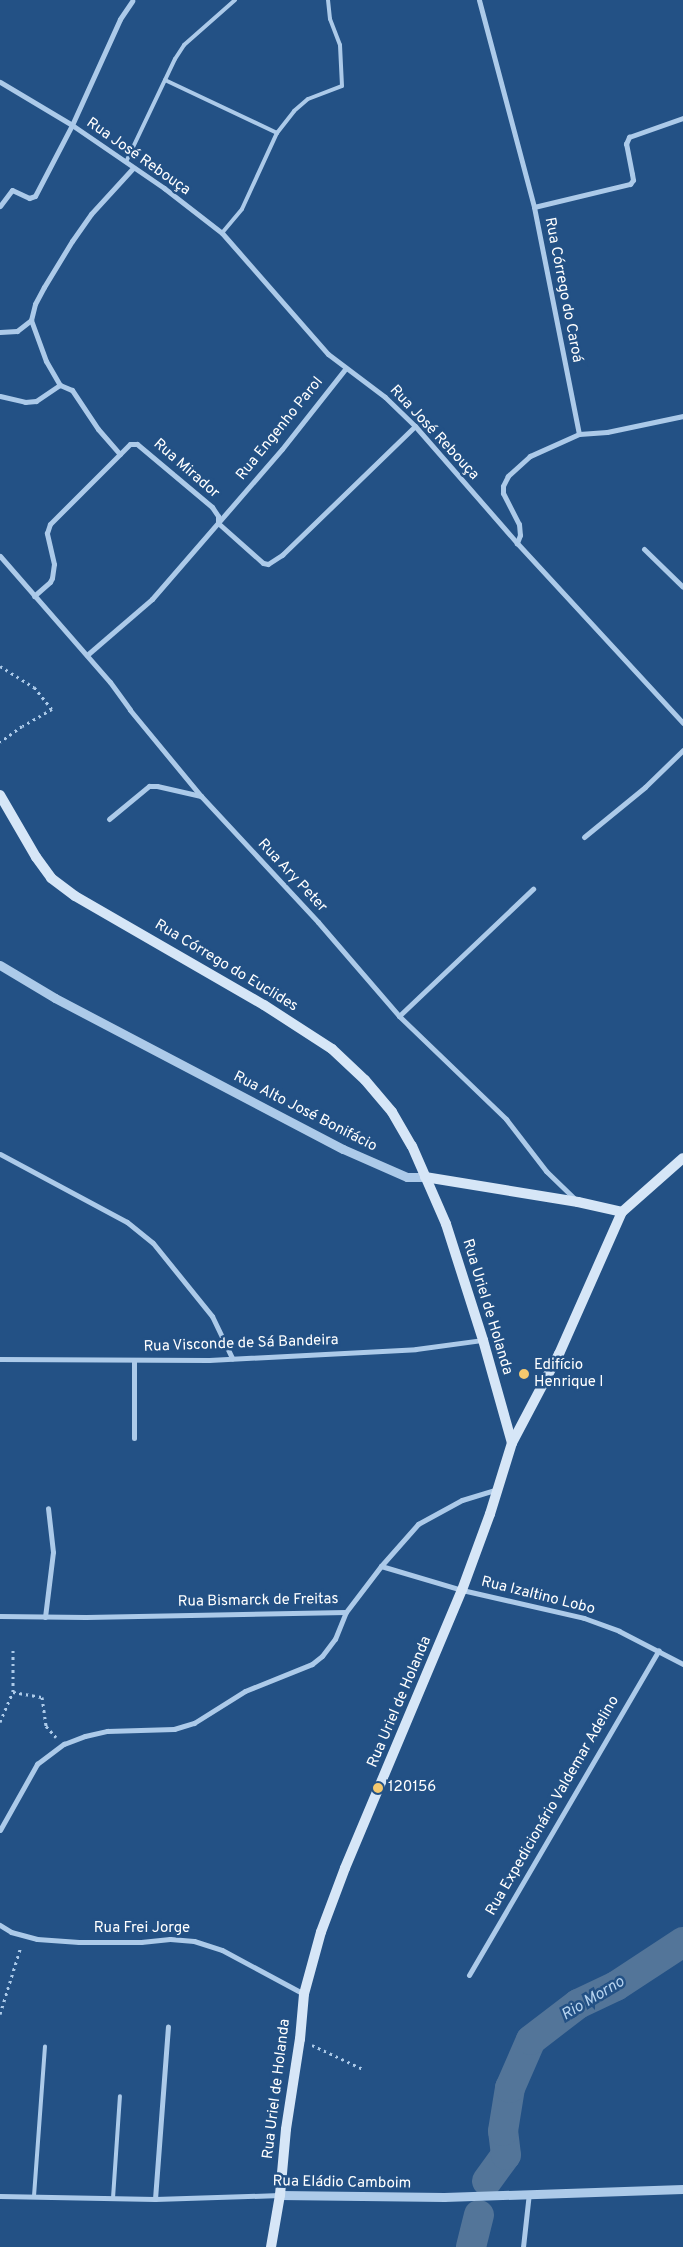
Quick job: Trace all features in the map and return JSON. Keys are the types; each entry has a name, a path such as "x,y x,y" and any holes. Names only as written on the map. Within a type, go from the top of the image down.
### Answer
{"main road":[{"name":"Rua Córrego do Euclides","path":"0,795 36,857 52,878 74,896 264,1005 332,1049 365,1080 392,1112 412,1146 425,1177"},
{"path":"512,1443 559,1354 622,1212 683,1158"},
{"name":"Rua Alto José Bonifácio","path":"425,1177 578,1202 622,1212"},
{"name":"Rua Uriel de Holanda","path":"271,2247 280,2195 286,2129 300,2039 304,1994 312,1960 342,1877 462,1590 498,1489 512,1443 483,1340 446,1224 425,1177"}],"street":[{"name":"Rua Córrego do Caroá","path":"479,0 534,207 579,434"},
{"path":"0,206 12,190 25,197 35,196 72,124 120,19 132,1"},
{"name":"Rua José Rebouça","path":"0,82 72,124 222,233 328,354 385,397 415,426 517,543 683,722"},
{"path":"534,207 630,184 633,180 626,144 629,137 683,118"},
{"path":"34,596 52,578 54,564 47,533 50,524 120,454 98,429 72,390 60,385 46,361 31,320 35,304 72,241 91,214 133,168"},
{"path":"0,332 17,331 31,320"},
{"name":"Rua Engenho Parol","path":"87,655 152,599 282,449 346,368"},
{"path":"0,396 25,402 36,401 60,385"},
{"path":"517,543 520,535 519,524 503,493 503,486 508,476 530,456 579,434 607,432 683,416"},
{"name":"Rua Mirador","path":"120,454 130,444 137,444 212,508 218,516 218,524 263,563 272,562 282,555 415,426"},
{"path":"644,549 683,587"},
{"name":"Rua Ary Peter","path":"0,556 87,655 201,796 318,922 399,1016 506,1120 546,1170 578,1202"},
{"path":"584,838 645,787 683,750"},
{"path":"109,819 149,786 157,786 201,796"},
{"path":"399,1016 533,888"},
{"name":"Rua Alto José Bonifácio","path":"0,965 80,1011 351,1153 407,1177 425,1177"},
{"path":"0,1154 127,1222 152,1243 212,1316 232,1358"},
{"name":"Rua Visconde de Sá Bandeira","path":"0,1359 209,1360 416,1349 483,1340"},
{"path":"134,1360 134,1438"},
{"name":"Rua Bismarck de Freitas","path":"0,1616 45,1617 346,1612 381,1566 418,1524 462,1500 498,1489"},
{"path":"45,1617 53,1552 48,1508"},
{"name":"Rua Izaltino Lobo","path":"381,1566 462,1590 584,1618 619,1631 683,1664"},
{"path":"0,1830 37,1764 64,1744 85,1736 107,1731 174,1729 194,1723 244,1691 312,1664 322,1656 334,1639 346,1612"},
{"name":"Rua Expedicionário Valdemar Adelino","path":"469,1975 658,1650"},
{"name":"Rua Frei Jorge","path":"0,1926 12,1932 37,1939 79,1942 141,1942 170,1939 194,1941 222,1950 304,1994"},
{"path":"154,2199 168,2026"},
{"name":"Rua Eládio Camboim","path":"0,2196 154,2199 280,2195 415,2197 683,2190"},
{"path":"523,2247 530,2193"}],"lane":[{"path":"126,162 184,45 199,30 236,0"},
{"path":"222,233 242,208 277,133 294,111 308,99 342,86 340,45 330,19 328,0"},
{"path":"165,80 277,133"},
{"path":"34,2196 46,2046"},
{"path":"113,2198 120,2096"}],"path":[{"path":"0,666 34,687 52,709 22,726 0,742"},
{"path":"0,1722 13,1692 13,1648"},
{"path":"13,1692 42,1698 46,1726 64,1744"},
{"path":"0,2014 24,1936"},
{"path":"300,2039 363,2069"}],"waterway":[{"name":"Rio Morno","path":"487,2181 506,2155 503,2131 510,2088 531,2040 578,2004 616,1986 683,1942"},
{"name":"Rio Morno","path":"471,2247 479,2215"}],"place":[{"name":"Edifício Henrique I","path":"524,1374"},
{"name":"120156","path":"378,1788"}]}
